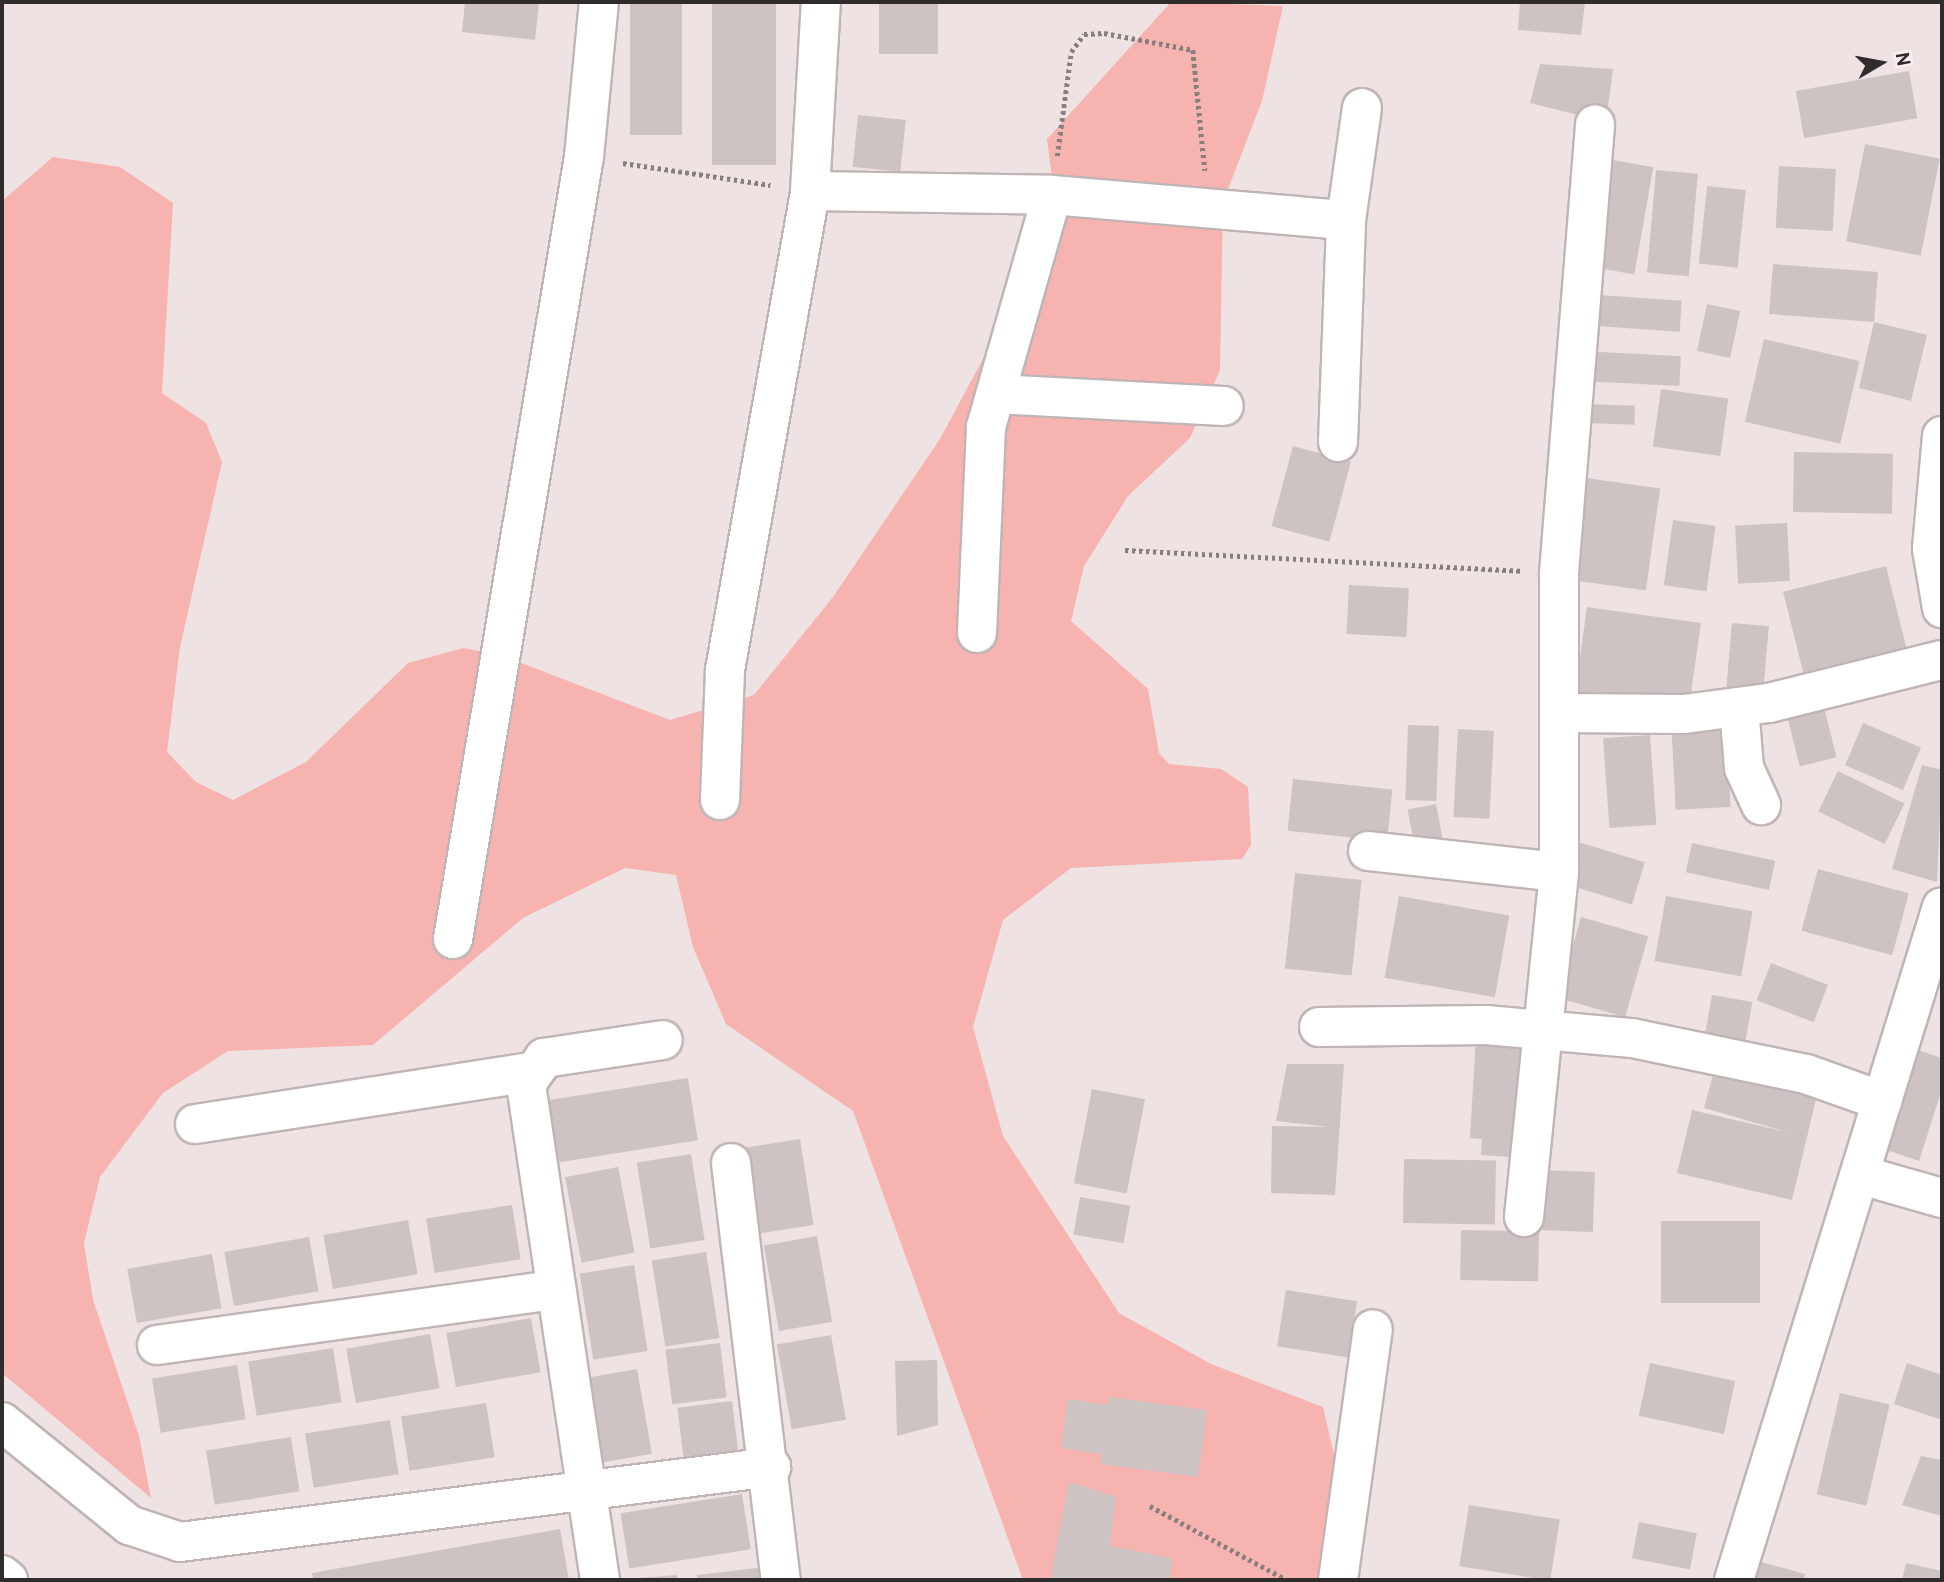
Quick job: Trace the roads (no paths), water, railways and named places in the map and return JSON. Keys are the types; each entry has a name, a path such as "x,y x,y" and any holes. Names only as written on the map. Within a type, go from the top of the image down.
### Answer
{"street":[{"path":"453,939 584,157 599,2"},
{"path":"720,800 725,670 810,191 821,2"},
{"path":"1338,442 1346,220 1362,108"},
{"path":"1524,1217 1548,1028 1559,872 1559,573 1595,124"},
{"path":"810,191 1052,195 1346,220"},
{"path":"977,633 985,427 1052,195"},
{"path":"996,394 1224,406"},
{"path":"1942,436 1932,549 1942,608"},
{"path":"1560,713 1684,715 1739,707 1942,660"},
{"path":"1739,707 1744,768 1761,805"},
{"path":"1368,851 1559,872"},
{"path":"1734,1580 1942,907"},
{"path":"1319,1027 1548,1028 1701,1049 1806,1074 1882,1101"},
{"path":"195,1124 529,1072 544,1058 663,1040"},
{"path":"529,1072 527,1100 553,1290 589,1493 600,1580"},
{"path":"731,1163 771,1467 781,1580"},
{"path":"1861,1175 1942,1198"},
{"path":"157,1345 553,1290"},
{"path":"1338,1580 1373,1329"},
{"path":"2,1422 129,1525 180,1542 589,1493 771,1467"},
{"path":"2,1576 8,1580"}]}
